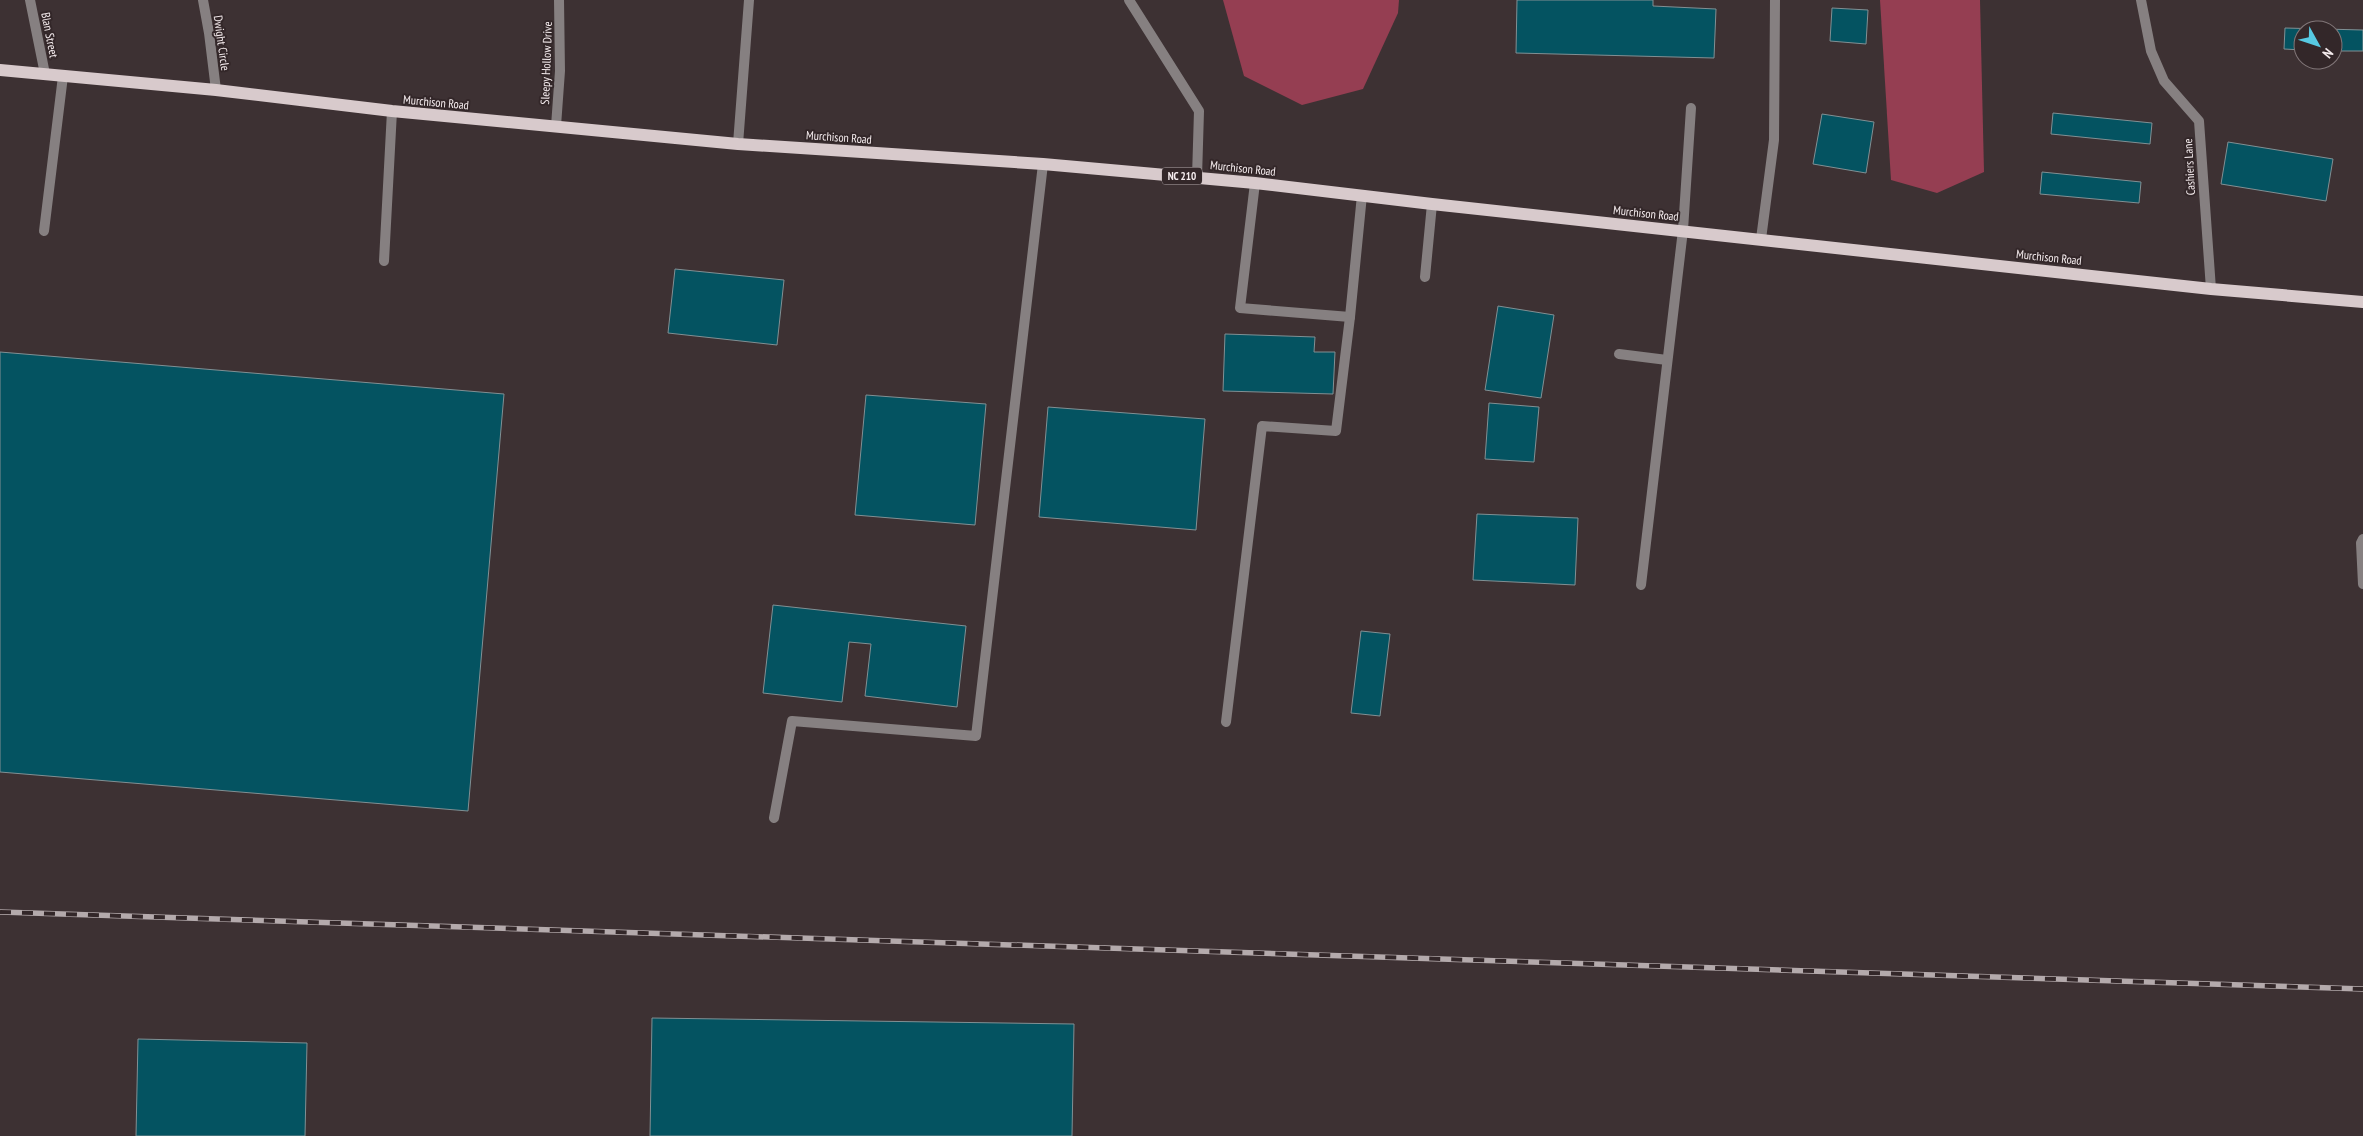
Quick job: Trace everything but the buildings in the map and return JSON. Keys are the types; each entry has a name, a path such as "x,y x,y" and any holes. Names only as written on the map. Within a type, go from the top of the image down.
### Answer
{"main road":[{"name":"Murchison Road","path":"0,70 216,90 392,112 738,144 1043,164 1256,182 1432,204 2211,289 2363,302"}],"street":[{"name":"Blan Street","path":"30,0 45,74"},
{"name":"Dwight Circle","path":"203,0 210,33 216,90"},
{"name":"Sleepy Hollow Drive","path":"556,126 560,71 559,0"},
{"path":"738,144 749,0"},
{"path":"1130,0 1200,111 1197,177"},
{"path":"1761,239 1774,140 1775,0"},
{"name":"Cashiers Lane","path":"2140,0 2151,51 2164,81 2199,121 2211,289"},
{"path":"44,231 63,76"},
{"path":"1640,585 1684,230 1691,108"},
{"path":"384,261 392,112"},
{"path":"774,818 792,720 976,736 1043,164"},
{"path":"1256,182 1240,308 1350,317"},
{"path":"1226,722 1262,426 1336,431 1362,195"},
{"path":"1425,277 1432,204"},
{"path":"1619,354 1668,360"},
{"path":"2363,539 2361,543 2363,584"}],"shaded area":[{"path":"1223,0 1399,0 1398,13 1363,89 1302,105 1244,76"},
{"path":"1880,0 1980,0 1984,172 1937,193 1891,180"}],"railway":[{"path":"0,912 2363,989"}]}
